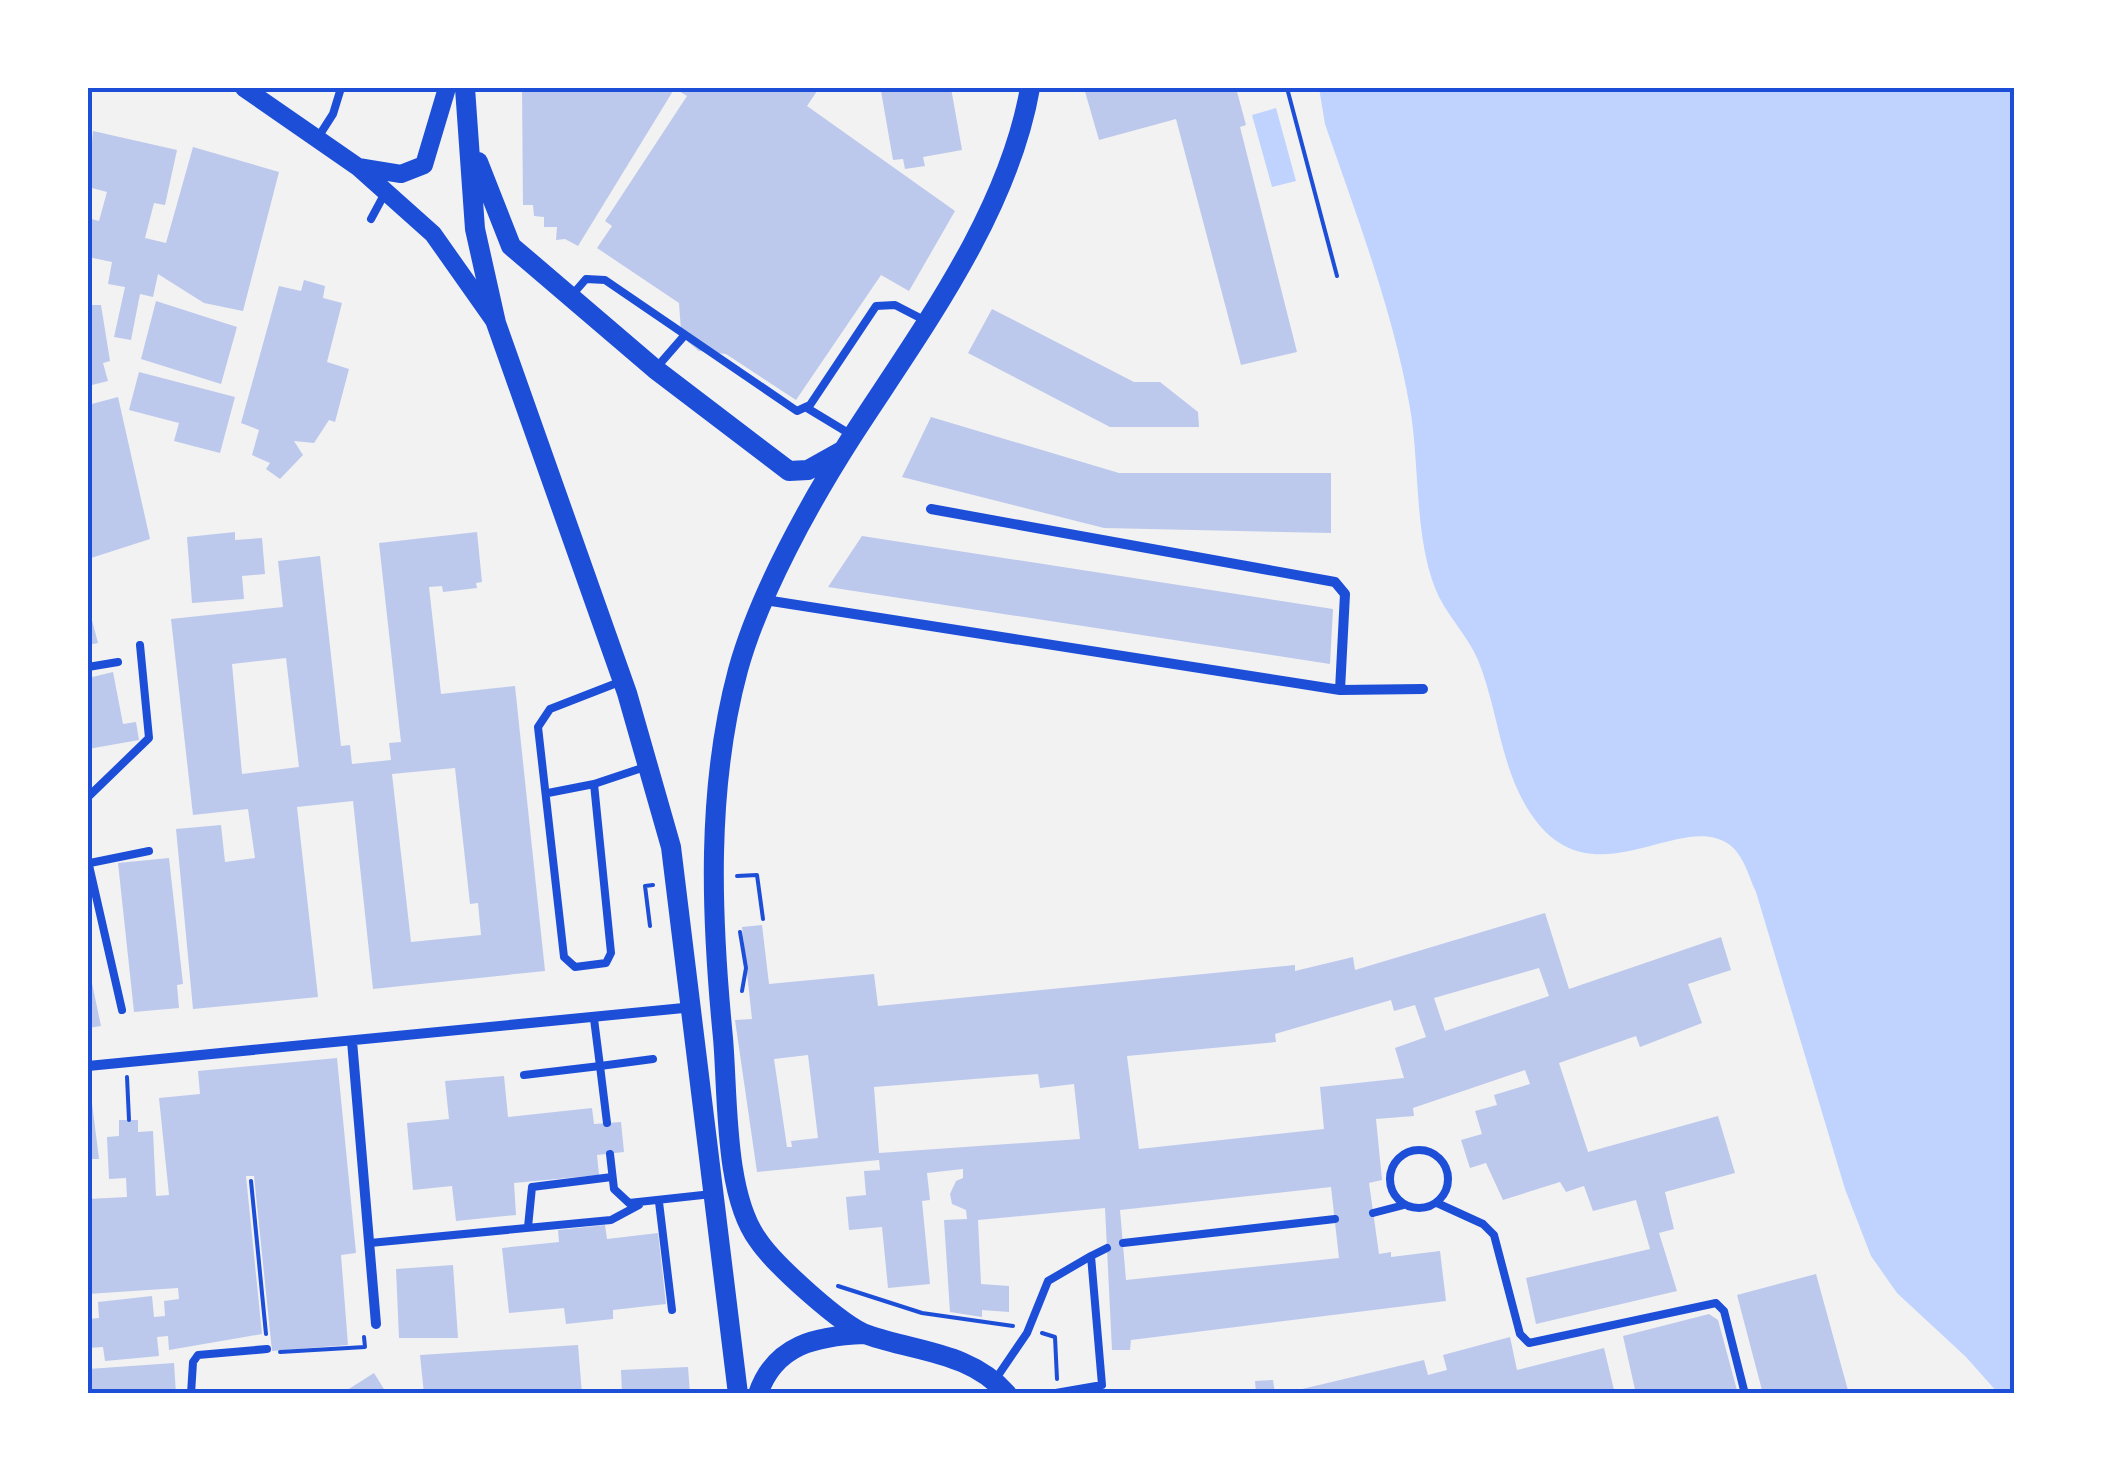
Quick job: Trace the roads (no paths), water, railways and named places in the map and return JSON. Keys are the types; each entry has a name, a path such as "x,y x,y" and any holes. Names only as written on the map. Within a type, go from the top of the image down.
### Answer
{"main road":[{"path":"465,88 475,229 496,323 622,682 671,847 694,1007 712,1194 738,1394"},
{"path":"864,1334 767,1254 743,1215 719,994 716,793 739,668 765,600 848,443 926,320 998,186 1016,144 1030,88"},
{"path":"468,134 511,246 654,369 789,471 808,470 848,443"},
{"path":"758,1394 774,1362 798,1345 822,1335 864,1334 979,1368 1001,1387"}],"street":[{"path":"244,88 358,166 432,234 496,323"},
{"path":"358,166 402,174 424,165 447,88"},
{"path":"930,509 1335,582 1344,594 1340,690"},
{"path":"765,600 1340,690 1423,689"},
{"path":"88,1066 594,1020 694,1007"},
{"path":"352,1041 376,1324"}],"lane":[{"path":"318,138 333,114 341,88"},
{"path":"371,218 386,193"},
{"path":"570,298 586,279 599,277 797,411 807,408 876,306 895,305 926,320"},
{"path":"654,369 684,336"},
{"path":"807,408 848,443"},
{"path":"88,797 149,738 140,645"},
{"path":"88,667 118,662"},
{"path":"594,784 610,953 601,964 570,966 564,957 538,727 542,716 622,682"},
{"path":"548,793 594,784 648,766"},
{"path":"122,1010 89,862 149,851"},
{"path":"594,1020 607,1123"},
{"path":"524,1075 653,1059"},
{"path":"1373,1212 1404,1205 1416,1209 1437,1203 1445,1194 1448,1172 1434,1154 1412,1150 1394,1164 1390,1187 1404,1205"},
{"path":"610,1154 619,1197 638,1205"},
{"path":"528,1227 532,1187 612,1177"},
{"path":"370,1243 611,1220 638,1205 712,1194"},
{"path":"660,1202 672,1310"},
{"path":"1437,1203 1483,1224 1494,1235 1520,1334 1529,1343 1716,1304 1724,1311 1745,1394"},
{"path":"1123,1243 1335,1219"},
{"path":"1001,1387 1048,1282 1107,1248"},
{"path":"1054,1393 1102,1385 1091,1256"},
{"path":"191,1394 192,1362 198,1355 267,1349"}],"water":[{"path":"1319,88 2014,88 2014,1393 1998,1393 1966,1357 1897,1293 1871,1256 1845,1189 1756,892 1735,850 1710,837 1606,854 1579,852 1553,839 1519,794 1478,660 1439,597 1428,567 1403,373 1373,264 1325,124"},
{"path":"1276,108 1296,181 1272,187 1252,115"}]}
